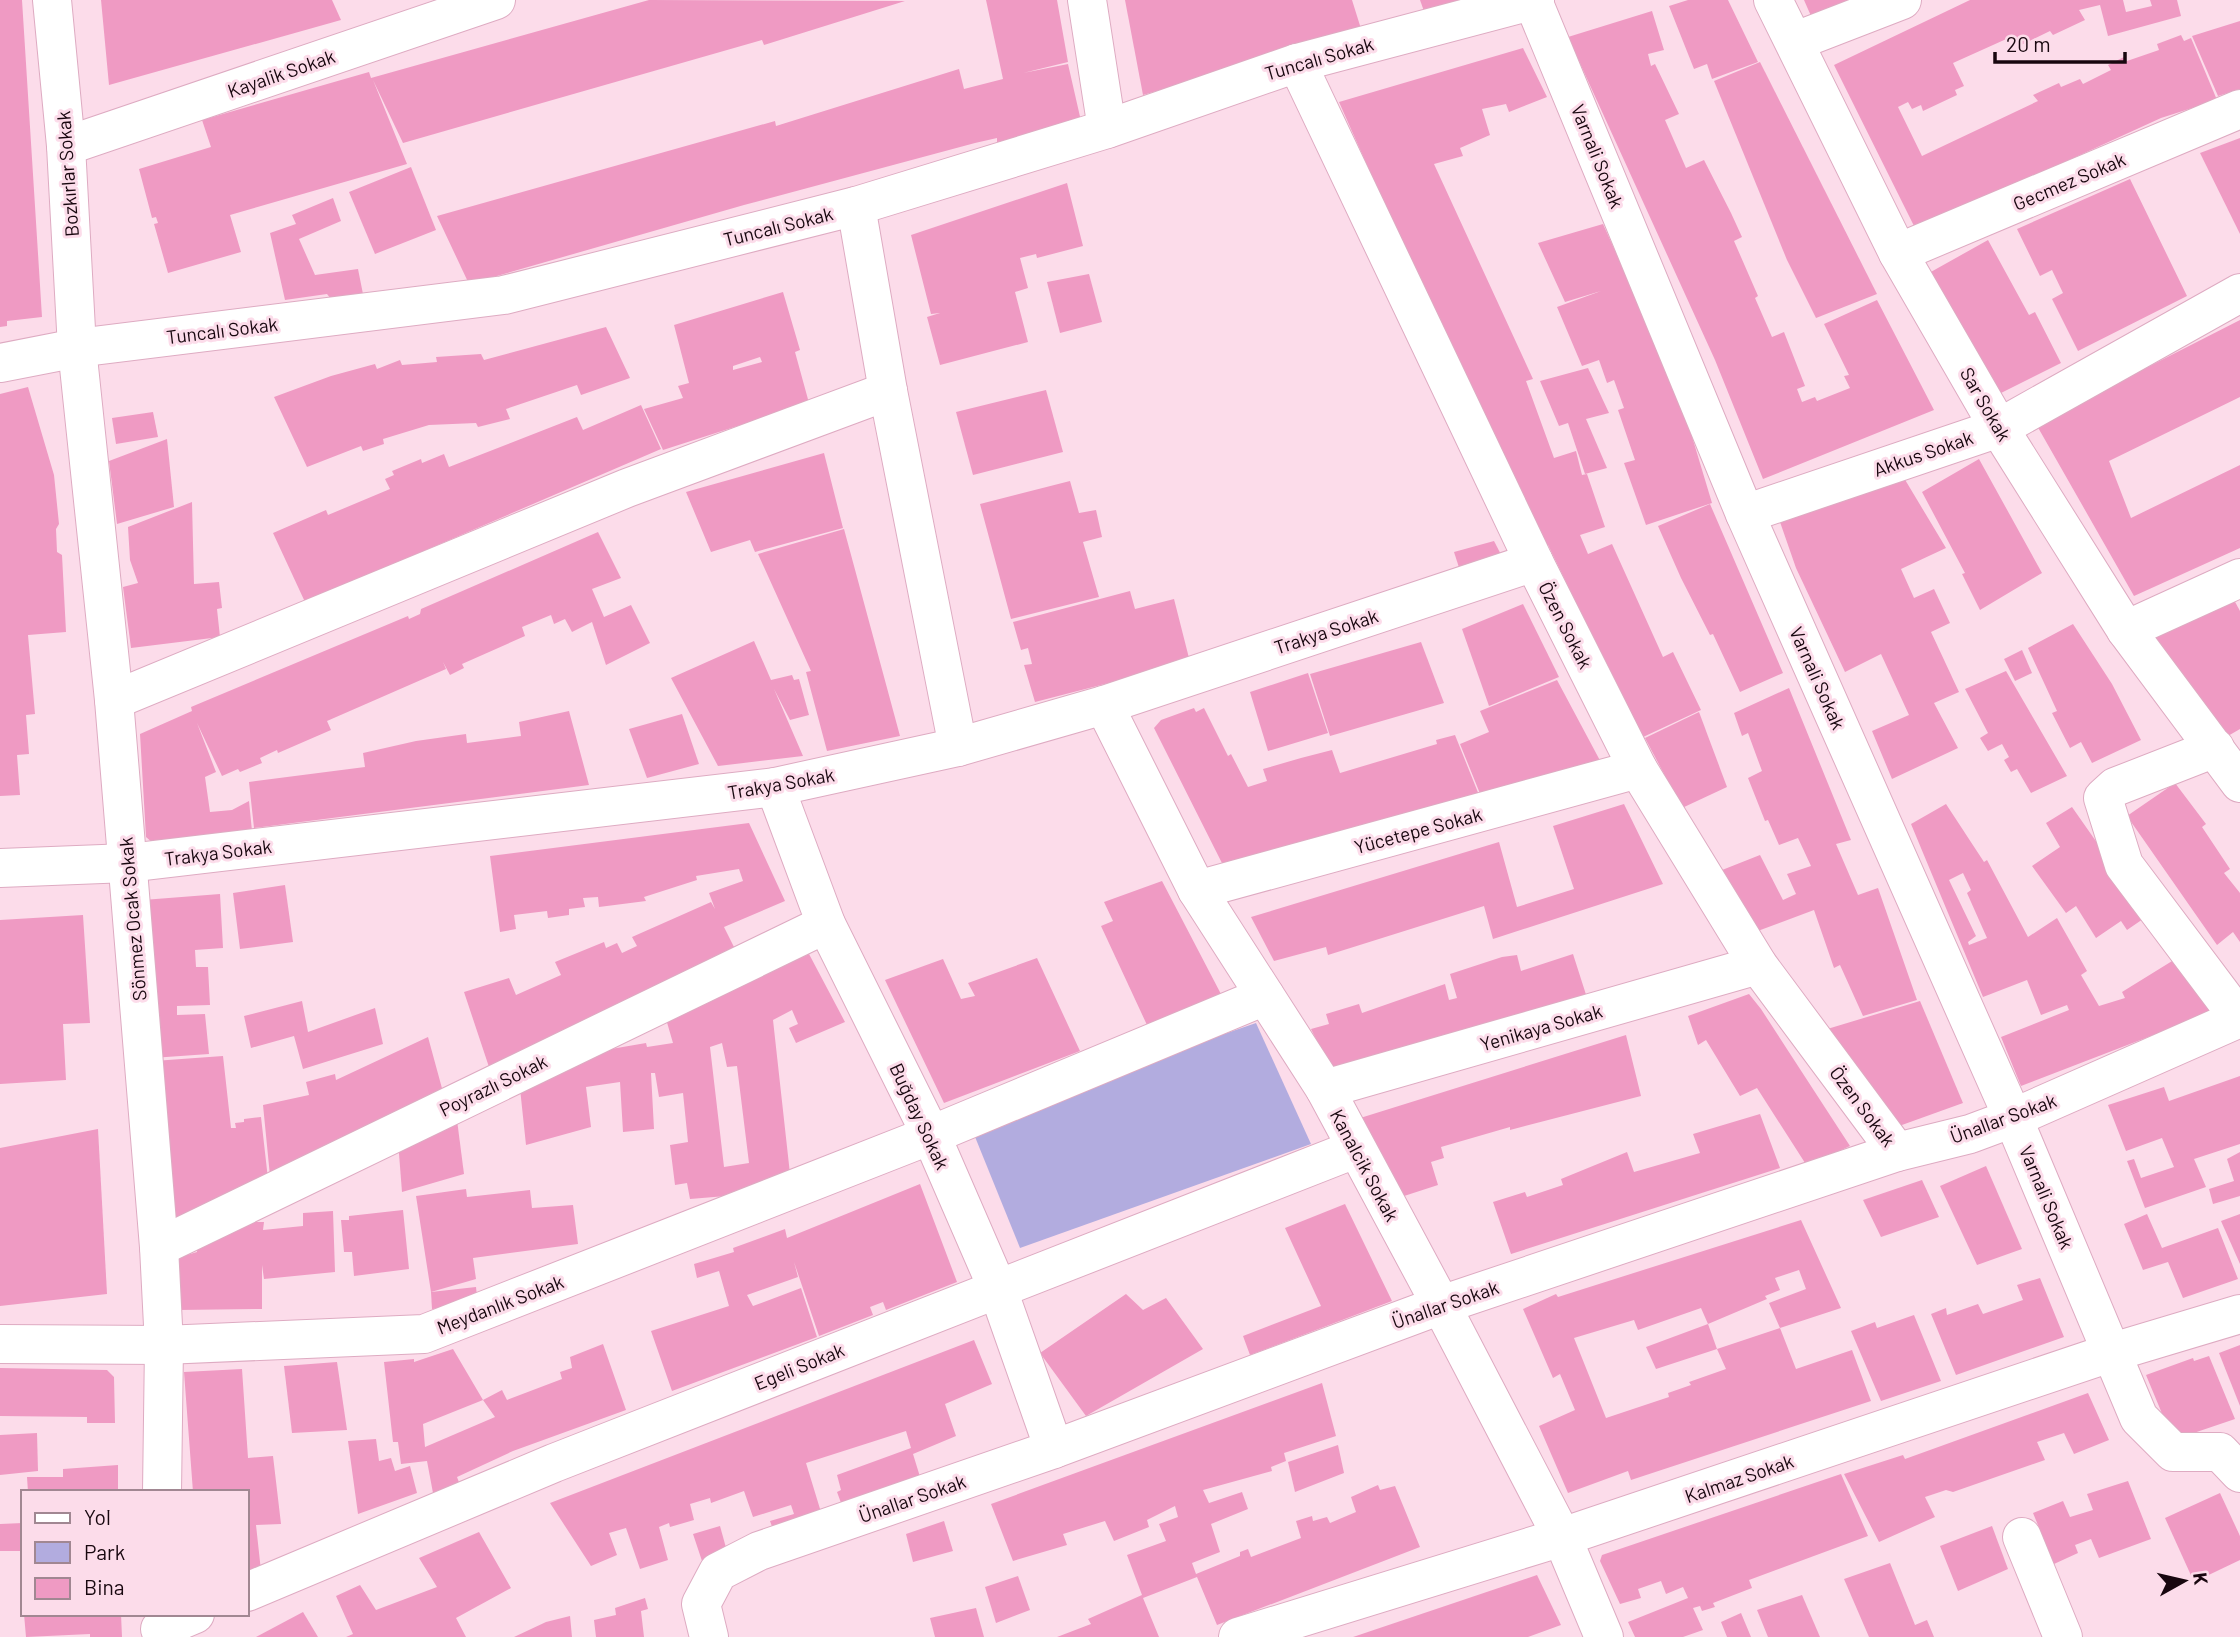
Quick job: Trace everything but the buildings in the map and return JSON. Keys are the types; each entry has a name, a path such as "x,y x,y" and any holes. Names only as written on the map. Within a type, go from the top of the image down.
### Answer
{"street":[{"name":"Bozkırlar Sokak","path":"52,0 66,146 77,348"},
{"name":"Kayalik Sokak","path":"66,146 496,0"},
{"path":"1087,0 1107,128"},
{"name":"Tuncalı Sokak","path":"0,363 77,348 504,295 856,206 1107,128 1297,62 1534,0"},
{"name":"Varnali Sokak","path":"1534,0 1745,514 2013,1118 2139,1418 2173,1452 2220,1452 2240,1473"},
{"name":"Sar Sokak","path":"1773,0 1796,41 1898,253 1999,428 2126,630 2240,783"},
{"path":"1796,41 1902,0"},
{"name":"Özen Sokak","path":"1297,62 1534,562 1638,769 1758,965 1897,1152"},
{"name":"Gecmez Sokak","path":"1898,253 2240,109"},
{"path":"856,206 887,391 958,747"},
{"name":"Akkus Sokak","path":"1745,514 1999,428 2240,293"},
{"name":"Sönmez Ocak Sokak","path":"77,348 114,700 159,1247 164,1345 162,1490"},
{"path":"114,700 627,488 887,391"},
{"name":"Trakya Sokak","path":"0,868 128,863 775,788 958,747 1104,705 1534,562"},
{"path":"2126,630 2240,578"},
{"name":"Kanalcik Sokak","path":"1104,705 1197,890 1325,1089 1441,1305 1562,1537 1604,1637"},
{"path":"2215,748 2115,787 2103,798 2124,864 2240,1018"},
{"name":"Yücetepe Sokak","path":"1197,890 1638,769"},
{"name":"Buğday Sokak","path":"775,788 826,924 931,1135 998,1287 1054,1449"},
{"name":"Poyrazlı Sokak","path":"159,1247 826,924"},
{"name":"Yenikaya Sokak","path":"1325,1089 1758,965"},
{"name":"Meydanlık Sokak","path":"0,1344 164,1345 424,1334 931,1135 1265,996"},
{"name":"Ünallar Sokak","path":"709,1637 701,1604 718,1572 759,1551 1054,1449 1441,1305 1897,1152 1970,1134 2013,1118 2240,1018"},
{"name":"Egeli Sokak","path":"248,1592 554,1463 1355,1149"},
{"name":"Kalmaz Sokak","path":"1238,1637 1562,1537 2113,1352 2240,1314"},
{"path":"2022,1537 2063,1637"},
{"path":"160,1627 190,1616"}],"green space":[{"path":"1256,1023 1311,1144 1020,1248 969,1122"}]}
